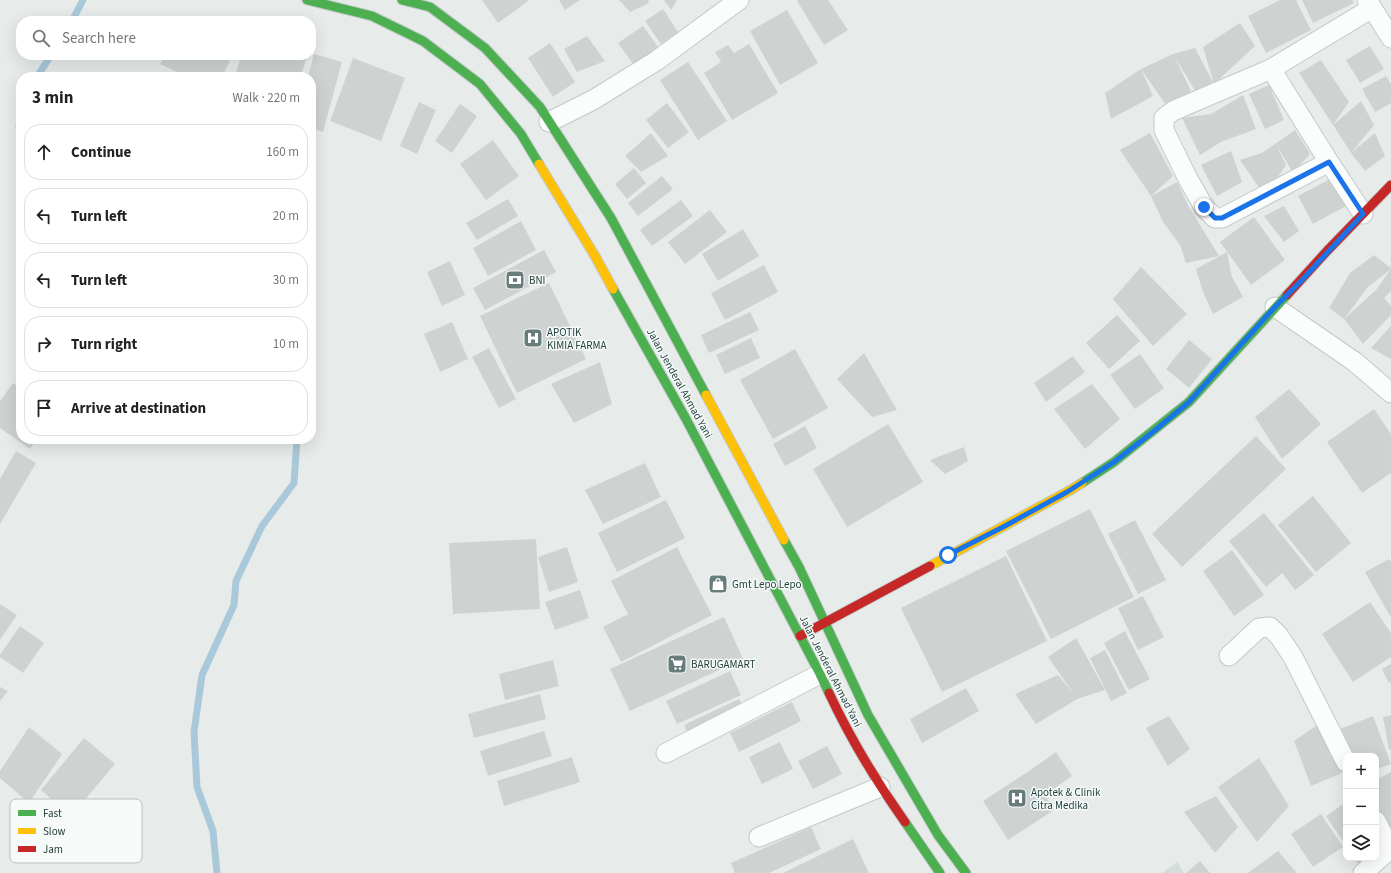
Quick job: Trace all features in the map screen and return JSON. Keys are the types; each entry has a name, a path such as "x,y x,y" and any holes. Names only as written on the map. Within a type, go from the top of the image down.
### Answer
{"main road":[{"name":"Jalan Jenderal Ahmad Yani","path":"306,0 372,16 423,41 480,84 521,134 595,256 686,419 820,674 842,722 880,787 940,873"},
{"name":"Jalan Jenderal Ahmad Yani","path":"402,0 430,4 485,48 540,108 611,218 799,567 826,622 868,715 938,835 966,873"},
{"path":"800,636 1067,492 1114,462 1189,402 1275,307 1391,185"}],"street":[{"path":"548,122 593,100 656,61 739,0"},
{"path":"1329,162 1222,218 1215,218 1204,207 1188,178 1164,130 1164,118 1196,101 1271,69 1370,4 1391,38"},
{"path":"1271,69 1363,214"},
{"path":"1275,307 1355,362 1391,393"},
{"path":"1229,656 1259,628 1270,627 1279,636 1293,657 1343,756"},
{"path":"666,753 820,674"},
{"path":"759,837 880,787"},
{"path":"1365,872 1391,849 1378,825"}],"shaded area":[{"path":"1177,862 1184,873 1162,873"}],"building":[{"path":"482,0 527,0 528,1 498,23"},
{"path":"559,0 580,0 565,10"},
{"path":"619,0 648,0 649,3 630,12"},
{"path":"664,0 677,0 671,10"},
{"path":"828,0 848,30 824,45 797,1"},
{"path":"1280,0 1296,0 1311,30 1266,53 1248,16"},
{"path":"1302,0 1352,0 1354,3 1313,23"},
{"path":"663,9 678,32 661,44 645,21"},
{"path":"787,10 818,63 780,85 750,31"},
{"path":"1240,23 1255,46 1214,84 1203,47"},
{"path":"643,26 658,47 634,65 618,43"},
{"path":"587,36 605,61 577,72 564,49"},
{"path":"550,43 575,82 553,97 528,58"},
{"path":"749,44 778,93 732,120 704,73 721,62 715,52 728,45 734,53"},
{"path":"1370,46 1384,69 1360,83 1346,60"},
{"path":"1195,48 1214,84 1199,97 1174,56 1191,91 1166,105 1141,69 1173,54"},
{"path":"316,55 342,62 323,132 316,130 316,72 309,72 312,60 316,60"},
{"path":"353,58 405,78 381,141 330,121"},
{"path":"162,60 230,60 224,72 177,72 160,64"},
{"path":"240,60 306,60 302,72 236,72"},
{"path":"1321,60 1349,102 1333,125 1299,73"},
{"path":"688,62 727,121 698,140 660,80"},
{"path":"1141,69 1153,96 1111,119 1105,93"},
{"path":"1386,76 1391,84 1391,103 1375,112 1362,89"},
{"path":"1269,85 1284,120 1265,129 1249,94"},
{"path":"1243,95 1256,129 1221,142 1200,155 1182,118 1211,114"},
{"path":"1361,101 1374,125 1351,153 1333,125"},
{"path":"419,102 436,110 417,154 400,146"},
{"path":"667,103 689,132 668,148 646,120"},
{"path":"460,104 477,116 452,153 435,141"},
{"path":"1295,130 1310,154 1293,173 1276,144 1286,165 1276,180 1260,189 1240,160 1262,153"},
{"path":"651,133 668,156 641,172 625,156"},
{"path":"1150,133 1173,176 1151,196 1120,150"},
{"path":"1375,133 1385,156 1365,171 1351,153"},
{"path":"493,140 519,176 486,200 460,164"},
{"path":"1231,151 1242,182 1217,196 1201,165"},
{"path":"634,168 646,183 627,199 615,184"},
{"path":"662,176 673,189 638,216 628,203"},
{"path":"1330,179 1348,205 1313,224 1298,196"},
{"path":"1177,182 1189,207 1219,256 1186,263 1180,245 1163,222 1151,196"},
{"path":"508,199 518,216 477,240 466,223"},
{"path":"681,200 693,216 652,246 640,230"},
{"path":"1284,206 1299,231 1284,242 1264,216"},
{"path":"710,210 727,232 685,264 668,242"},
{"path":"1254,217 1285,260 1251,285 1220,242"},
{"path":"521,221 536,250 488,276 473,248"},
{"path":"743,229 759,256 718,281 702,254"},
{"name":"BNI","path":"544,250 556,272 485,310 473,288"},
{"path":"1227,252 1232,277 1243,297 1213,314 1203,292 1196,269"},
{"path":"1374,255 1391,269 1368,287 1344,319 1329,308 1350,273"},
{"path":"450,261 465,295 442,306 427,272"},
{"path":"764,265 778,292 725,320 711,293"},
{"path":"1141,267 1187,314 1153,346 1113,299"},
{"path":"1391,269 1391,291 1384,298 1391,306 1391,315 1363,344 1344,319 1376,290"},
{"name":"APOTIK KIMIA FARMA","path":"549,283 586,359 517,393 480,316"},
{"path":"750,312 759,330 709,353 701,335"},
{"path":"1117,315 1140,341 1109,369 1086,343"},
{"path":"452,322 468,359 440,372 424,334"},
{"path":"1391,326 1391,359 1371,348"},
{"path":"751,338 760,358 725,374 716,355"},
{"path":"1189,340 1212,359 1189,388 1166,369"},
{"path":"489,348 516,399 499,408 472,357"},
{"path":"795,349 828,408 773,439 740,380"},
{"path":"864,353 897,410 872,417 837,379"},
{"path":"1140,354 1164,388 1135,409 1110,375"},
{"path":"1073,356 1085,372 1046,402 1034,383"},
{"path":"600,362 612,404 574,423 551,384"},
{"path":"13,383 16,385 16,439 0,428 0,401"},
{"path":"1092,384 1120,419 1085,449 1054,409"},
{"path":"1289,389 1321,424 1282,459 1255,417"},
{"path":"1374,409 1391,434 1391,473 1362,493 1327,442"},
{"path":"888,424 923,482 847,527 813,469"},
{"path":"805,426 817,448 785,466 773,444"},
{"path":"1256,436 1286,469 1182,567 1152,534"},
{"path":"23,444 34,444 30,449"},
{"path":"964,447 968,461 945,474 930,460"},
{"path":"16,451 36,463 0,524 0,479"},
{"path":"645,463 661,497 603,524 585,490"},
{"path":"1313,496 1351,543 1316,572 1278,525"},
{"path":"666,500 685,538 617,572 598,533"},
{"path":"1090,509 1134,597 1051,639 1006,551"},
{"path":"1264,513 1314,575 1295,590 1282,573 1266,587 1229,541"},
{"path":"1135,520 1166,580 1138,594 1108,534"},
{"path":"536,539 540,609 453,614 449,543"},
{"path":"567,547 578,582 549,592 538,557"},
{"path":"677,547 712,615 621,662 603,627 628,614 611,581"},
{"path":"1232,550 1264,595 1234,616 1203,571"},
{"path":"1006,556 1047,641 942,692 901,608"},
{"path":"1389,559 1391,562 1390,616 1365,572"},
{"path":"580,590 589,618 555,630 545,602"},
{"path":"1143,596 1164,637 1138,650 1118,608"},
{"path":"1370,602 1391,633 1391,657 1353,682 1322,634"},
{"path":"0,604 17,615 0,640"},
{"name":"BARUGAMART","path":"724,617 743,659 630,711 610,669"},
{"path":"20,626 44,643 23,673 0,657"},
{"path":"1125,631 1150,679 1129,690 1104,643"},
{"path":"1076,638 1105,690 1077,699 1036,724 1015,694 1058,675 1074,694 1048,657"},
{"path":"1105,650 1127,693 1111,701 1090,658"},
{"path":"553,660 559,686 505,700 499,674"},
{"path":"1391,664 1391,682 1389,683 1382,669"},
{"path":"730,671 741,695 677,724 666,701"},
{"path":"0,687 8,691 0,701"},
{"path":"966,688 979,711 922,743 910,719"},
{"path":"540,694 546,719 474,738 468,714"},
{"path":"739,699 745,711 690,738 684,725"},
{"path":"792,702 801,721 739,752 730,733"},
{"path":"1391,715 1391,749 1389,750 1383,717"},
{"path":"1169,716 1190,749 1168,766 1146,728"},
{"path":"1373,716 1391,764 1379,768 1379,753 1349,753 1340,729"},
{"path":"1323,721 1342,773 1311,786 1294,741"},
{"path":"29,727 62,754 32,799 24,799 0,778 0,771"},
{"path":"544,731 552,756 488,776 480,751"},
{"path":"84,738 115,764 85,799 51,799 41,790"},
{"path":"780,742 793,769 762,784 749,757"},
{"path":"827,746 842,774 813,789 798,761"},
{"name":"Apotek & Clinik Citra Medika","path":"1056,752 1072,776 1045,795 1054,810 1008,840 983,801"},
{"path":"572,757 580,782 504,806 497,781"},
{"path":"1259,758 1289,806 1257,842 1218,787"},
{"path":"1391,772 1391,833 1389,834 1379,816 1379,778"},
{"path":"1216,796 1238,827 1215,853 1184,812"},
{"path":"1343,804 1343,842 1326,816"},
{"path":"1321,814 1343,847 1313,867 1291,834"},
{"path":"811,827 821,849 769,873 735,873 731,863"},
{"path":"853,839 869,873 783,873"},
{"path":"1278,851 1297,873 1248,873"},
{"path":"1200,861 1210,873 1186,873"},
{"path":"1356,861 1369,861 1360,867"}],"waterway":[{"path":"75,16 83,0"},
{"path":"40,72 48,60"},
{"path":"217,873 213,831 197,787 194,732 202,675 234,605 236,581 262,526 294,483 297,444"}],"traffic: fast":[{"path":"307,0 372,16 423,41 480,84 521,134 539,164"},
{"path":"402,0 430,7 485,48 540,107 611,218 706,395"},
{"path":"613,289 686,419 829,693"},
{"path":"1082,483 1114,462 1189,402 1287,295"},
{"path":"784,540 799,567 868,715 938,835 966,873"},
{"path":"905,822 940,873"}],"traffic: slow":[{"path":"539,164 595,256 613,289"},
{"path":"706,395 784,540"},
{"path":"930,566 1082,483"}],"traffic: jam":[{"path":"1287,295 1391,185"},
{"path":"800,636 930,566"},
{"path":"829,693 864,759 905,822"}],"place":[{"name":"BNI","path":"515,280"},
{"name":"APOTIK KIMIA FARMA","path":"533,338"},
{"name":"Gmt Lepo Lepo","path":"718,584"},
{"name":"BARUGAMART","path":"677,664"},
{"name":"Apotek & Clinik Citra Medika","path":"1017,798"}],"route":[{"path":"948,555 1067,492 1114,462 1154,431 1189,402 1275,307 1363,214 1329,162 1222,218 1215,218 1204,207"}]}
